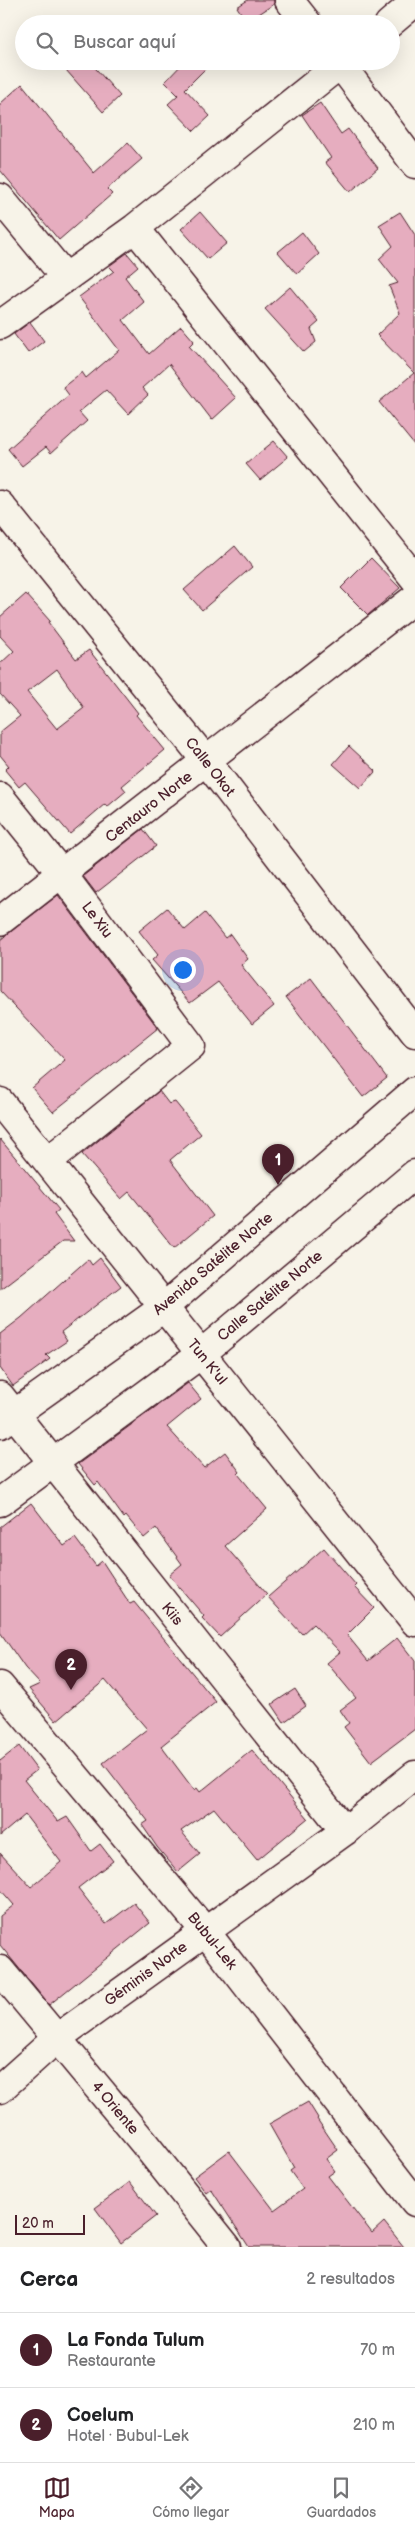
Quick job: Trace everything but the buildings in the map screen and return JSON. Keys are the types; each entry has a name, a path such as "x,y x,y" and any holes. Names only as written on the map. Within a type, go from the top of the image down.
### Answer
{"street":[{"path":"289,0 301,15"},
{"path":"400,15 415,2"},
{"path":"0,326 135,228 331,70"},
{"path":"347,70 415,164"},
{"path":"0,198 65,277"},
{"path":"135,228 415,579"},
{"name":"Calle Okot","path":"0,505 207,762 415,1033"},
{"name":"Centauro Norte","path":"0,921 207,762 415,598"},
{"name":"Le Xiu","path":"0,797 62,874 191,1046 48,1161"},
{"name":"Avenida Satélite Norte","path":"5,1411 163,1308 415,1091"},
{"name":"Tun K'ul","path":"0,1102 415,1622"},
{"name":"Calle Satélite Norte","path":"0,1502 201,1354 415,1174"},
{"name":"Kiis","path":"5,1411 52,1463 345,1831"},
{"name":"Bubul-Lek","path":"0,1686 205,1932 415,2202"},
{"name":"Géminis Norte","path":"0,2089 57,2038 345,1831 415,1775"},
{"name":"4 Oriente","path":"0,1970 227,2247"}],"place":[{"name":"La Fonda Tulum","path":"278,1185"},
{"name":"Coelum","path":"71,1690"}]}
